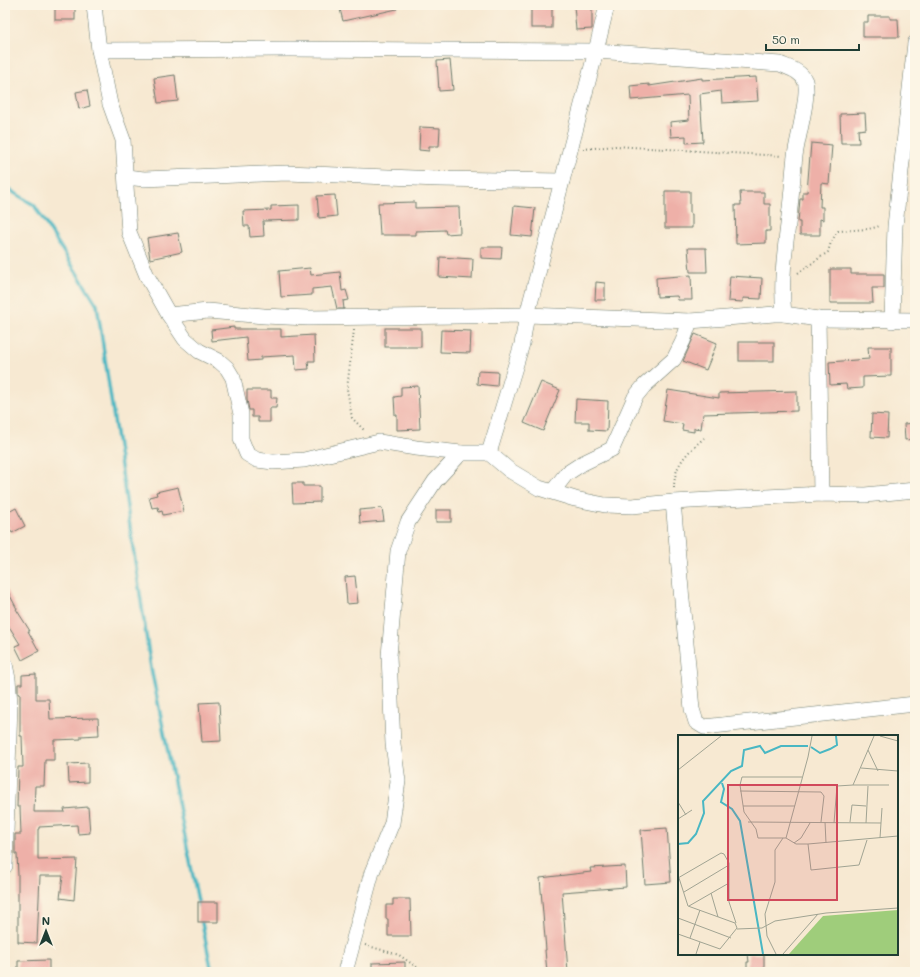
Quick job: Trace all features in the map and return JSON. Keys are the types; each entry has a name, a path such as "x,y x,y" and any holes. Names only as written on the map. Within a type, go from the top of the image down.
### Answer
{"street":[{"path":"94,5 100,50 110,104 123,140 129,232 147,276 169,315 185,338 199,351 220,361 227,368 232,378 241,414 241,439 247,454 257,460 273,462 304,460 379,442 461,453 489,453 509,470 539,488 553,491 575,499 605,505 632,506 673,502 821,494 865,495 915,490"},
{"path":"489,453 522,344 527,315 607,5"},
{"path":"892,321 895,226 915,43"},
{"path":"100,50 298,49 596,51 780,64 797,72 805,81 806,94 795,156 783,278 782,299 784,314"},
{"path":"126,177 144,179 287,173 439,179 562,181"},
{"path":"169,315 208,311 308,318 355,316 527,315 690,321 784,314 818,319 892,321 915,320"},
{"path":"818,319 821,494"},
{"path":"553,491 566,474 583,463 612,449 636,397 644,386 674,359 683,341 690,321"},
{"path":"346,972 372,872 392,823 398,781 393,744 389,656 398,551 408,522 435,481 461,453"},
{"path":"673,502 692,710 696,722 704,727 915,704"},
{"path":"5,664 10,704 5,866"}],"path":[{"path":"570,150 616,146 712,153 795,156"},
{"path":"783,278 798,273 828,252 831,242 838,231 877,227 893,219 895,226"},
{"path":"355,316 353,346 347,389 352,418 369,435 379,442"},
{"path":"673,502 674,477 683,457 704,438"},
{"path":"354,942 399,955 424,972"}],"building":[{"path":"55,5 75,5 75,20 55,20"},
{"path":"339,5 397,5 397,9 343,21"},
{"path":"531,5 552,5 552,28 531,28"},
{"path":"574,5 592,5 592,29 576,30"},
{"path":"868,16 890,16 890,19 898,19 899,37 863,37 863,22 868,22"},
{"path":"450,60 453,90 439,91 437,61"},
{"path":"175,75 178,101 158,103 154,78"},
{"path":"756,77 758,101 722,103 721,91 700,94 703,142 686,143 686,136 671,137 670,122 689,120 688,95 631,100 630,86 649,84 649,86 702,78 702,80"},
{"path":"87,90 90,106 79,109 76,92"},
{"path":"865,113 866,129 858,130 859,143 841,143 840,114"},
{"path":"420,127 440,128 439,146 429,146 429,151 419,150"},
{"path":"811,143 832,145 829,184 821,183 820,207 823,207 823,220 820,219 820,235 800,235 800,222 798,222 800,199 803,199 803,192 807,192"},
{"path":"665,191 690,191 690,214 692,214 692,228 665,228"},
{"path":"740,192 764,192 764,204 770,204 770,231 766,231 766,243 736,244 735,205 741,205"},
{"path":"335,195 337,216 319,218 317,196"},
{"path":"415,202 415,208 459,207 460,233 446,234 445,230 416,231 416,235 380,235 378,203"},
{"path":"299,205 299,220 263,221 264,236 250,237 249,226 244,226 243,211 271,210 271,206"},
{"path":"514,206 535,208 532,237 511,235"},
{"path":"178,233 182,252 150,259 147,238"},
{"path":"481,247 502,247 501,259 481,258"},
{"path":"688,248 706,248 707,272 690,272"},
{"path":"440,257 473,259 472,279 439,277"},
{"path":"310,268 311,275 340,272 342,291 346,290 349,300 343,301 344,309 337,309 332,287 312,289 312,295 281,297 279,271"},
{"path":"830,269 851,269 851,274 884,274 884,288 872,288 873,303 830,303"},
{"path":"691,275 692,300 678,300 677,296 657,297 656,278"},
{"path":"730,276 762,278 761,299 743,298 743,302 728,301"},
{"path":"596,282 605,283 605,300 595,300"},
{"path":"234,327 234,329 281,329 281,337 314,335 315,361 308,361 309,369 296,370 295,355 261,357 261,360 248,361 246,337 212,341 211,330"},
{"path":"385,328 421,328 421,347 385,347"},
{"path":"441,330 471,331 470,353 440,352"},
{"path":"695,334 717,343 706,370 683,361"},
{"path":"739,342 774,342 774,361 739,361"},
{"path":"868,347 891,347 891,376 863,377 863,388 847,389 846,384 830,385 829,362 869,359"},
{"path":"478,371 498,372 497,386 477,384"},
{"path":"541,382 560,390 543,431 524,423"},
{"path":"418,386 420,429 397,430 397,415 395,415 394,397 401,396 401,387"},
{"path":"247,390 271,390 271,398 277,398 276,408 270,408 270,422 258,422 258,417 252,417 252,410 249,410 247,400"},
{"path":"668,390 719,398 719,393 797,391 797,411 703,414 701,429 694,428 694,432 682,430 683,424 663,421"},
{"path":"576,399 608,401 607,431 589,430 589,422 575,422"},
{"path":"872,414 888,415 887,438 871,437"},
{"path":"915,423 915,439 905,440 904,424"},
{"path":"292,483 303,483 303,486 320,486 320,502 293,503"},
{"path":"178,487 184,511 163,515 162,511 159,512 158,507 152,508 149,497 157,495 156,492"},
{"path":"16,508 25,526 12,533 5,521 5,514"},
{"path":"382,508 384,521 360,523 359,510"},
{"path":"436,510 451,510 451,522 436,522"},
{"path":"355,576 358,603 347,604 345,577"},
{"path":"5,586 16,609 30,631 28,631 39,651 22,660 15,646 20,644 5,620"},
{"path":"36,674 36,699 49,699 50,719 98,718 99,735 81,736 81,739 54,740 54,760 45,760 44,786 35,786 34,812 65,812 64,809 88,807 90,833 78,834 77,825 39,827 38,829 38,860 77,859 74,900 60,898 63,876 40,876 37,943 18,942 18,875 17,854 15,854 15,834 21,834 20,807 17,807 18,767 23,767 22,736 20,736 20,694 18,694 18,684 22,684 22,675"},
{"path":"219,702 221,741 202,742 199,703"},
{"path":"88,763 88,782 69,783 68,764"},
{"path":"667,828 671,882 645,884 641,830"},
{"path":"625,866 626,887 562,892 568,972 547,972 540,878 591,872 590,868"},
{"path":"393,899 410,899 411,936 388,936 386,905 393,905"},
{"path":"198,902 218,902 218,922 198,922"},
{"path":"748,955 764,955 764,972 747,972 747,962 749,962"},
{"path":"49,960 49,972 18,972 18,961"},
{"path":"405,962 405,972 372,972 372,963"}],"waterway":[{"path":"5,187 34,205 97,305 151,668 199,906"},
{"path":"201,918 212,972"}]}
